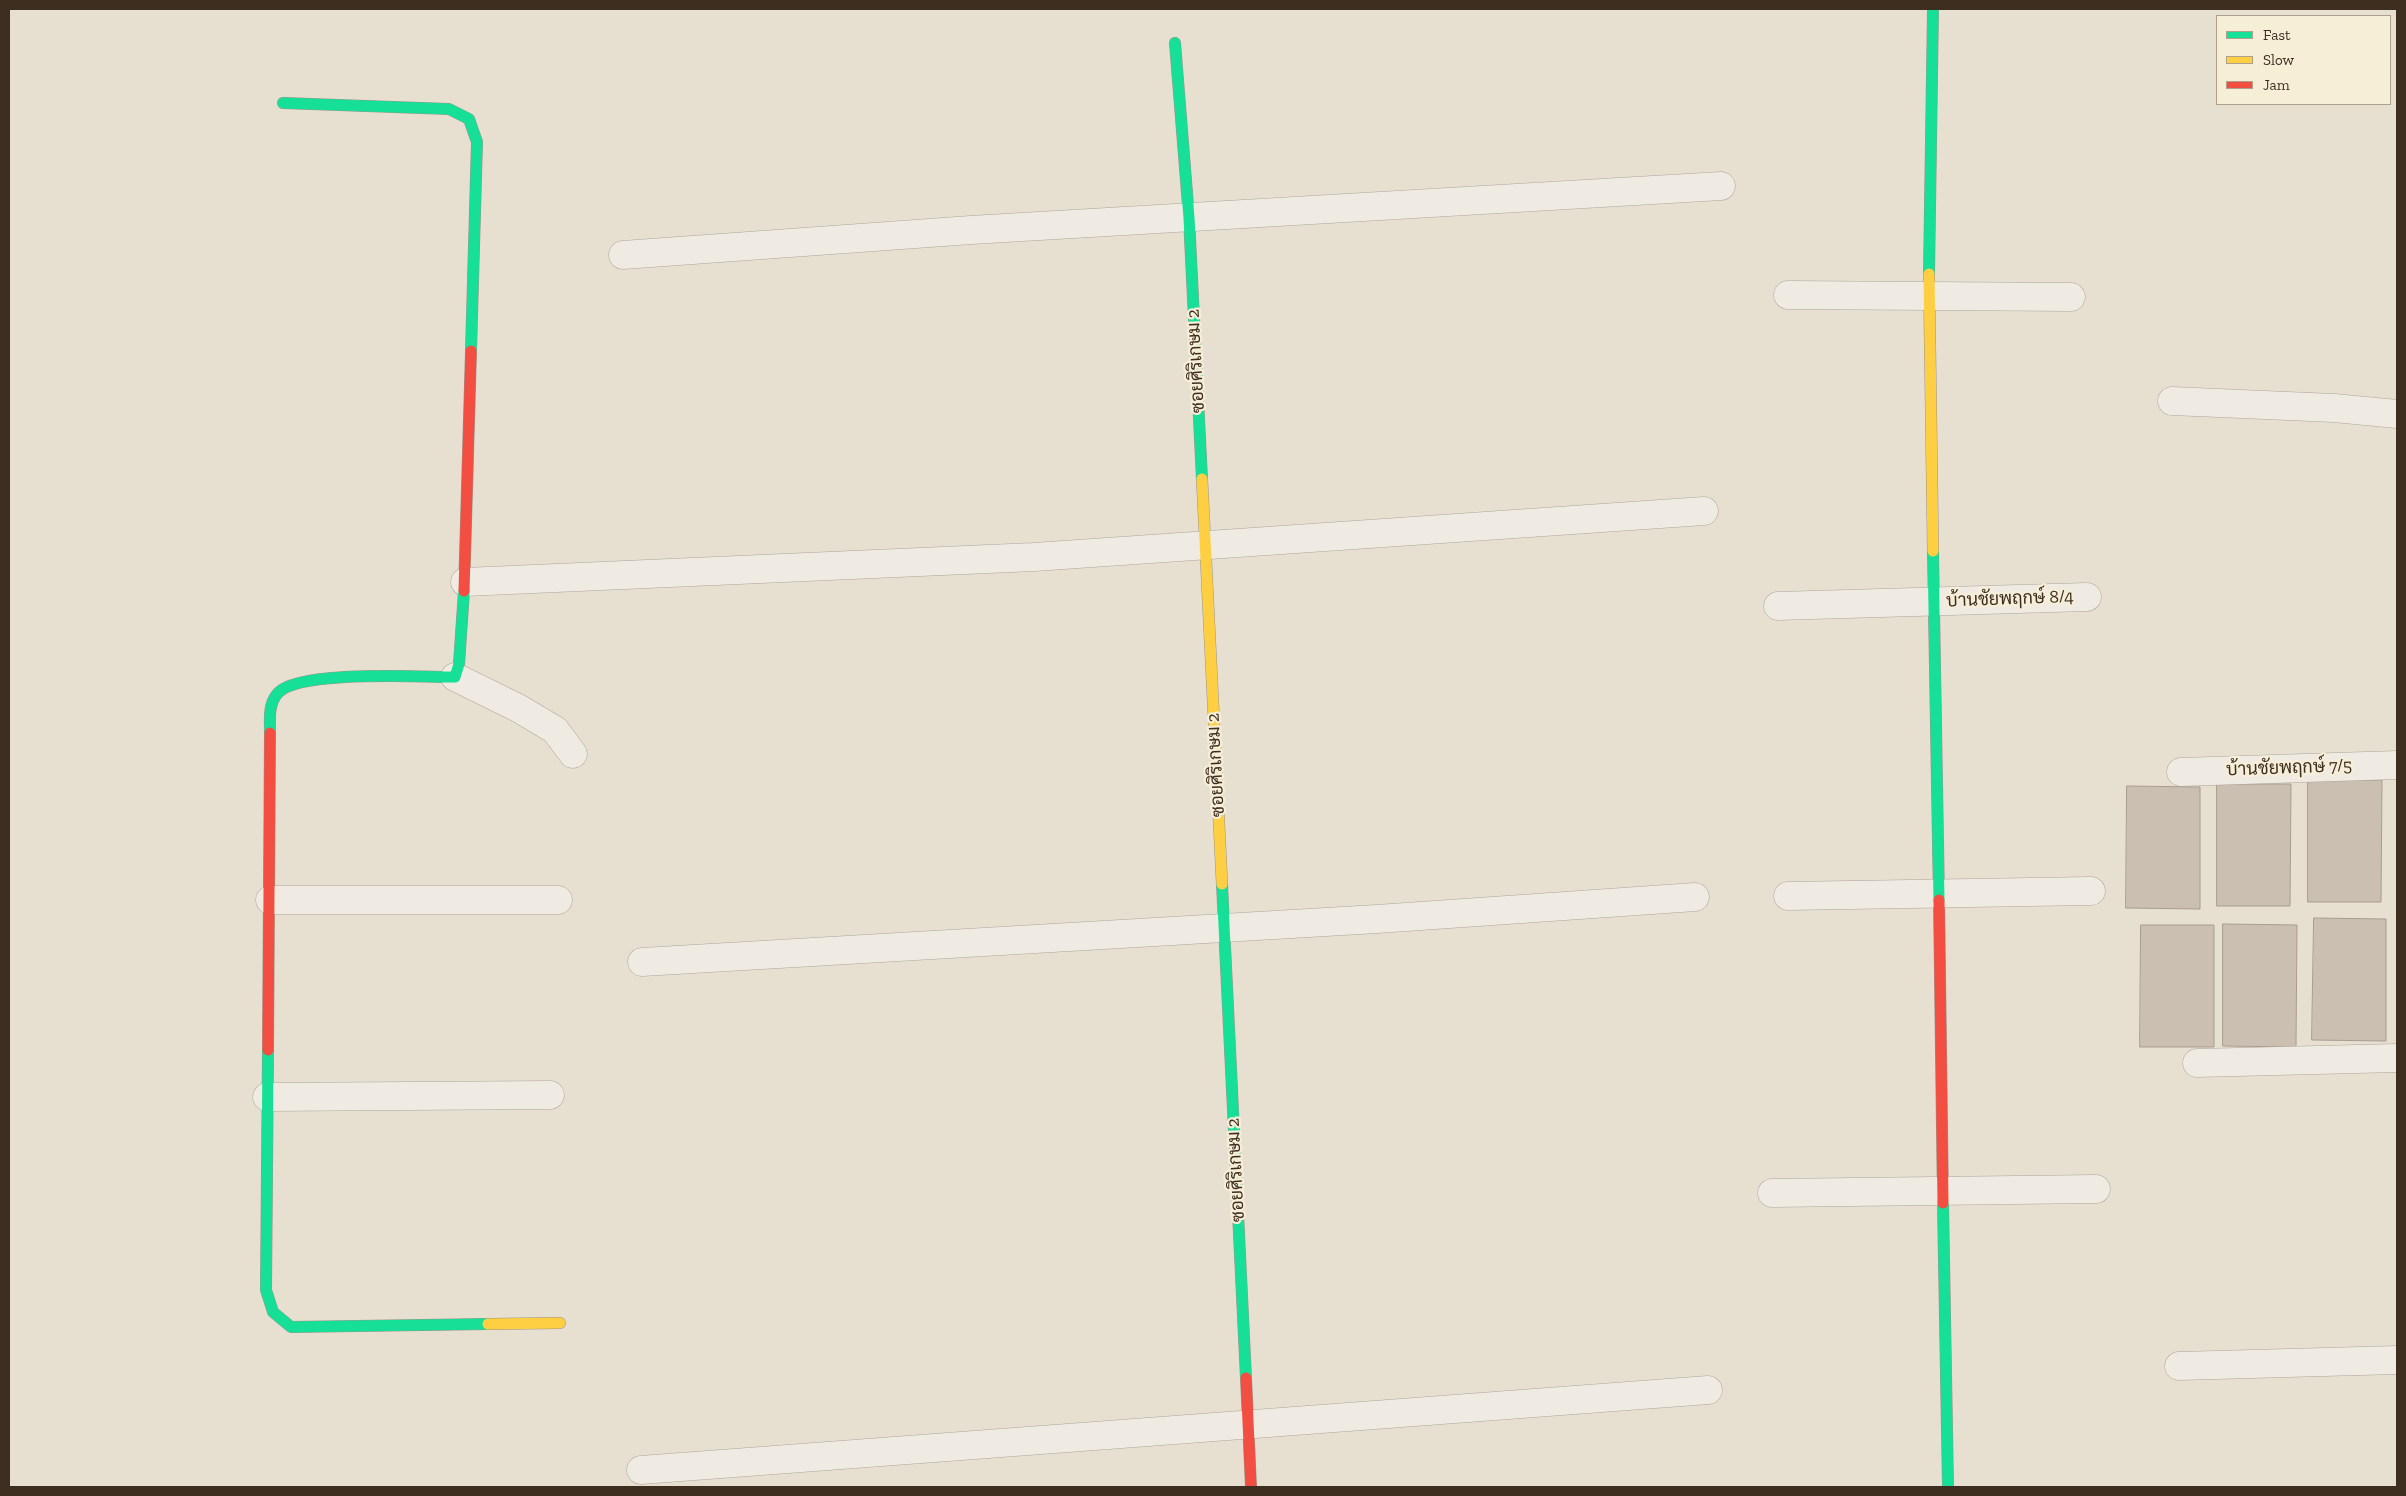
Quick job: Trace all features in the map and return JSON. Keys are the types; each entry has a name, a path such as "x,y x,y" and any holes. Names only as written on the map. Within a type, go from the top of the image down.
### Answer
{"street":[{"path":"1933,9 1929,296 1948,1487"},
{"name":"ซอยศิริเกษม 2","path":"1175,43 1189,218 1251,1487"},
{"path":"283,103 449,109 469,119 477,142 465,582 459,664 455,678"},
{"path":"622,254 1721,186"},
{"path":"1788,294 2072,297"},
{"path":"2172,401 2334,408 2397,414"},
{"path":"465,582 1024,558 1704,510"},
{"name":"บ้านชัยพฤกษ์ 8/4","path":"1778,606 2087,597"},
{"path":"560,1323 291,1327 273,1312 266,1290 270,709 280,691 310,680 401,676 455,678 518,708 555,730 573,754"},
{"name":"บ้านชัยพฤกษ์ 7/5","path":"2181,772 2397,764"},
{"path":"1788,896 2091,891"},
{"path":"642,962 1224,928 1695,897"},
{"path":"270,900 558,900"},
{"path":"2197,1063 2397,1058"},
{"path":"267,1097 550,1095"},
{"path":"1772,1193 2096,1189"},
{"path":"2179,1366 2397,1360"},
{"path":"641,1470 1708,1390"}],"building":[{"path":"2308,780 2382,780 2381,902 2308,902"},
{"path":"2217,784 2291,784 2290,906 2217,906"},
{"path":"2127,786 2200,787 2200,909 2126,908"},
{"path":"2314,918 2386,919 2386,1041 2312,1040"},
{"path":"2223,924 2297,925 2296,1047 2223,1046"},
{"path":"2141,925 2214,925 2214,1047 2140,1047"}],"traffic: fast":[{"path":"1929,274 1933,9"},
{"path":"1175,43 1189,218 1202,479"},
{"path":"283,103 449,109 469,119 477,142 471,351"},
{"path":"1933,551 1939,900"},
{"path":"270,733 270,712 275,697 290,686 310,681 362,676 455,677 459,664 464,591"},
{"path":"1222,884 1246,1378"},
{"path":"268,1050 266,1290 273,1312 291,1327 488,1324"},
{"path":"1943,1203 1948,1487"}],"traffic: slow":[{"path":"1929,274 1933,551"},
{"path":"1202,479 1222,884"},
{"path":"488,1324 560,1323"}],"traffic: jam":[{"path":"464,591 471,351"},
{"path":"268,1050 270,733"},
{"path":"1939,900 1943,1203"},
{"path":"1246,1378 1251,1487"}]}
